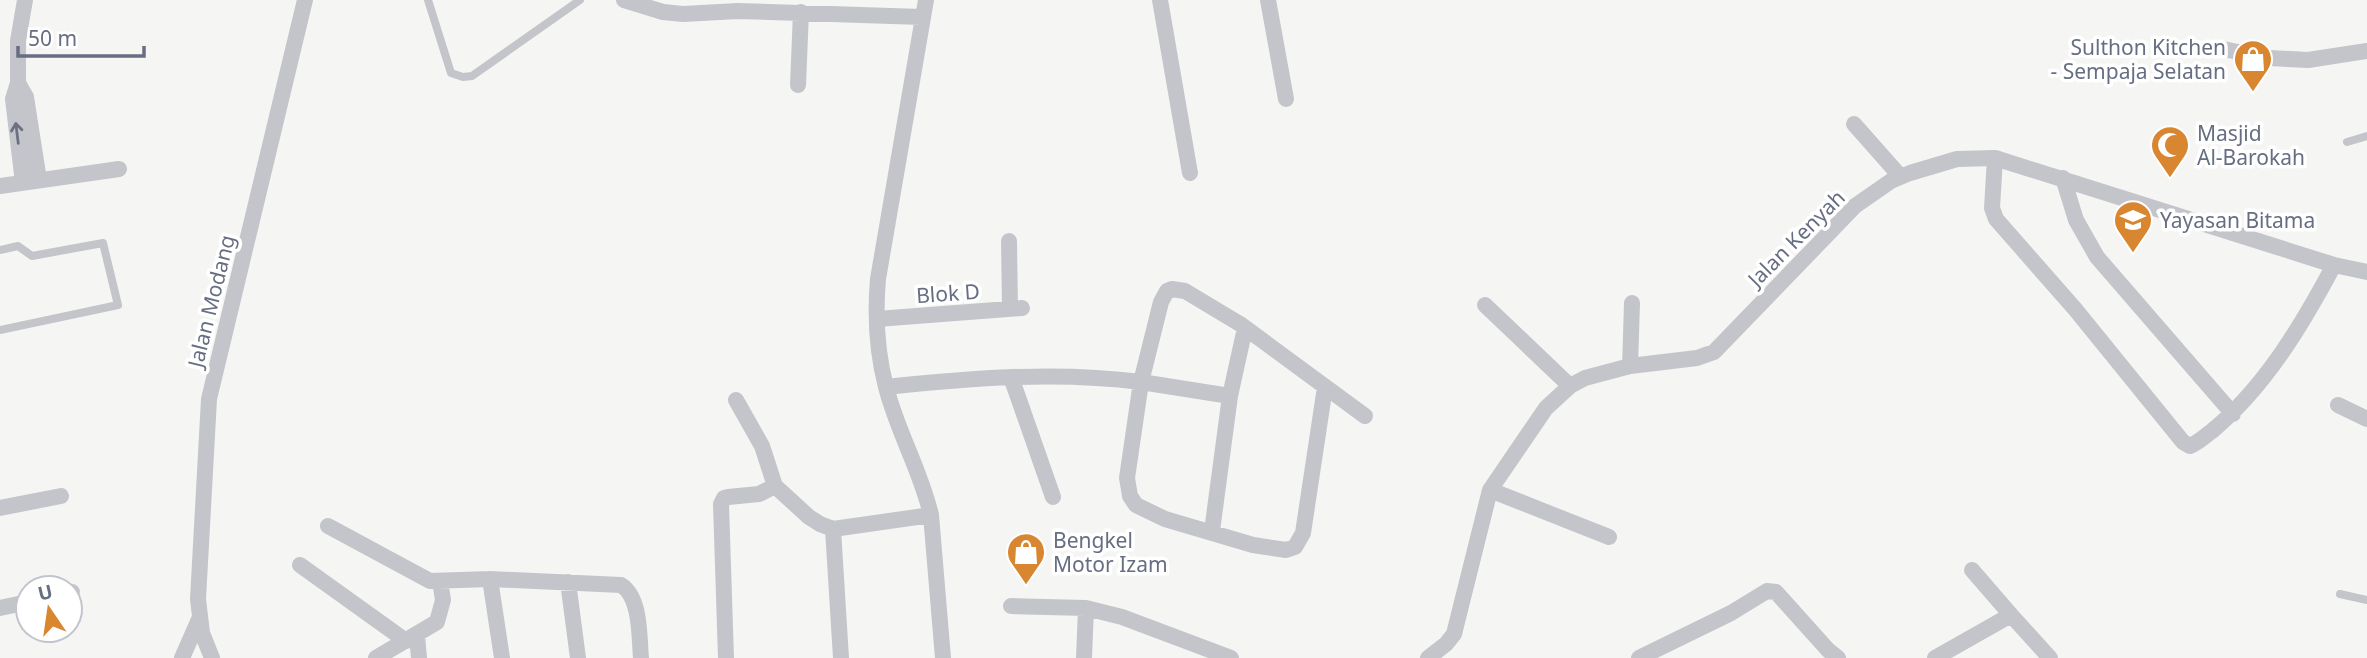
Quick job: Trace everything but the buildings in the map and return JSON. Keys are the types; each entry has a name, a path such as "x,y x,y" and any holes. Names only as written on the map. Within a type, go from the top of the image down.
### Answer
{"street":[{"path":"25,0 18,41 18,83 26,97 31,182"},
{"name":"Jalan Modang","path":"200,617 198,599 211,391 305,0"},
{"path":"624,0 663,12 683,14 740,6 801,12 924,8 877,279 877,319 886,387 926,493 931,515 943,658"},
{"path":"1160,0 1190,173"},
{"path":"1268,0 1286,99"},
{"path":"798,85 801,12"},
{"path":"2222,49 2270,58 2308,60 2367,51"},
{"path":"1854,124 1900,176"},
{"path":"1995,158 1992,208 1996,219 2075,309 2183,442 2190,446 2233,414 2263,378 2308,316 2334,265"},
{"name":"Jalan Kenyah","path":"1428,658 1454,634 1490,490 1546,408 1570,386 1585,378 1630,366 1698,358 1714,352 1845,215 1900,176 1957,159 1995,158 2334,265 2367,272"},
{"path":"0,186 120,169"},
{"path":"2063,178 2076,220 2097,257 2233,414"},
{"name":"Blok D","path":"877,319 1016,309 1009,241"},
{"path":"1325,387 1303,533 1295,547 1286,551 1253,545 1164,519 1141,509 1130,496 1126,478 1141,382 1161,302 1167,291 1172,289 1185,291 1245,328 1365,416"},
{"path":"1630,366 1632,303"},
{"path":"1485,305 1570,386"},
{"path":"1212,531 1230,396 1245,328"},
{"path":"886,387 1011,377 1107,377 1230,396"},
{"path":"1011,377 1053,497"},
{"path":"736,400 762,446 775,486 820,524 833,529 931,515"},
{"path":"2339,405 2367,419"},
{"path":"726,658 721,504 724,498 760,495 775,486"},
{"path":"1490,490 1609,537"},
{"path":"0,508 61,496"},
{"path":"328,526 424,579 621,585 631,593 635,607 641,658"},
{"path":"833,529 841,658"},
{"path":"300,565 411,638 419,658"},
{"path":"1972,570 2050,658"},
{"path":"490,579 502,658"},
{"path":"376,658 437,622 442,612 443,600 440,581"},
{"path":"568,582 578,658"},
{"path":"1639,658 1720,619 1767,590 1776,592 1838,658"},
{"path":"1011,606 1086,608 1122,617 1231,658"},
{"path":"1084,658 1086,608"},
{"path":"1935,658 2011,615"},
{"path":"182,658 200,617"},
{"path":"200,617 202,633 212,658"}],"lane":[{"path":"428,0 451,73 463,78 472,76 580,0"},
{"path":"2347,142 2367,136"},
{"path":"0,250 18,246 32,256 103,243 118,305 0,330"},
{"path":"2340,594 2367,600"}],"place":[{"name":"Sulthon Kitchen - Sempaja Selatan","path":"2253,93"},
{"name":"Masjid Al-Barokah","path":"2170,179"},
{"name":"Yayasan Bitama","path":"2133,254"},
{"name":"Bengkel Motor Izam","path":"1026,586"}]}
